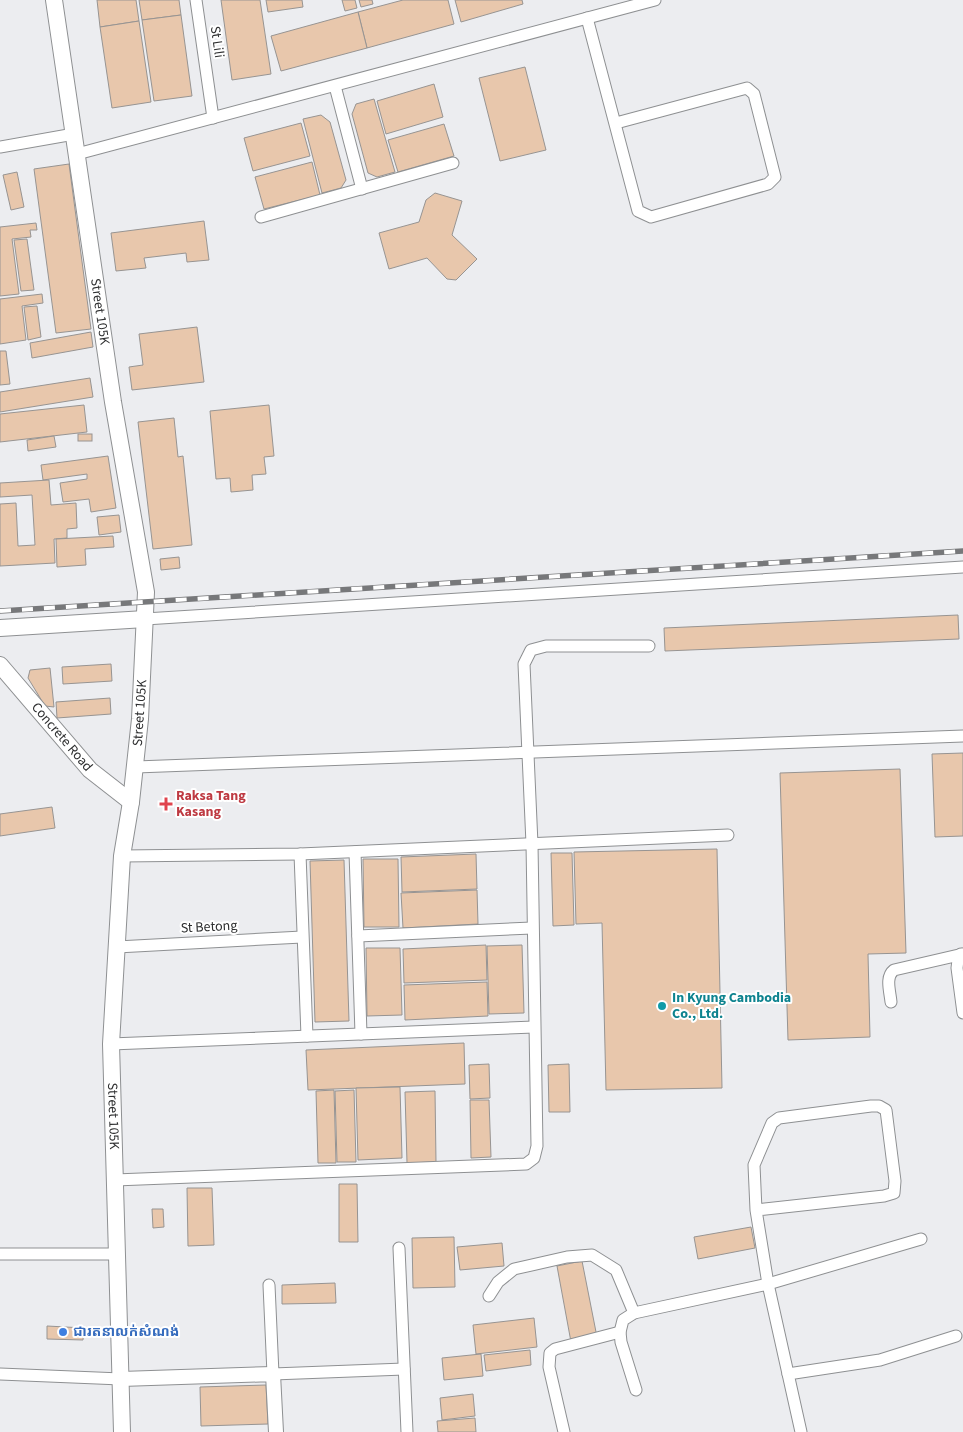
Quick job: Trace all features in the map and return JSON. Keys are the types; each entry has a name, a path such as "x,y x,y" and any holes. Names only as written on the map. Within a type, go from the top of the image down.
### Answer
{"main road":[{"name":"Street 105K","path":"54,0 113,402 146,592 136,767 122,856 111,1044 122,1432"},
{"path":"0,628 145,619"},
{"name":"Concrete Road","path":"0,665 90,770 131,802"}],"street":[{"path":"196,0 213,118"},
{"path":"77,154 655,0"},
{"path":"587,18 638,211 644,216 651,217 768,184 775,177 754,94 747,88 616,123"},
{"path":"335,86 362,189"},
{"path":"0,147 74,134"},
{"path":"261,218 453,163"},
{"path":"145,619 963,567"},
{"path":"115,1180 526,1164 534,1158 537,1146 532,844 524,664 531,650 546,646 649,646"},
{"path":"136,767 963,736"},
{"path":"122,856 300,854 728,835"},
{"path":"355,852 361,1034"},
{"path":"300,854 307,1036"},
{"path":"358,936 532,928"},
{"name":"St Betong","path":"117,947 302,937"},
{"path":"891,1002 889,979 890,973 894,970 962,954"},
{"path":"962,954 958,960 957,968 963,1013"},
{"path":"111,1044 534,1027"},
{"path":"756,1210 884,1196 894,1193 895,1182 886,1110 879,1106 871,1106 779,1118 772,1123 754,1165 756,1210 768,1284 800,1432"},
{"path":"636,1390 620,1332 624,1320 634,1313 768,1284 922,1239"},
{"path":"399,1248 407,1432"},
{"path":"0,1254 117,1254"},
{"path":"489,1296 498,1282 514,1269 567,1257 592,1255 616,1270 634,1313"},
{"path":"270,1286 276,1432"},
{"path":"564,1432 549,1368 550,1353 555,1349 620,1332"},
{"path":"788,1374 880,1360 956,1336"},
{"path":"0,1374 121,1379 404,1369"}],"building":[{"path":"97,0 136,0 139,21 100,27"},
{"path":"139,0 179,0 181,15 142,20"},
{"path":"221,0 260,0 271,74 232,80"},
{"path":"266,0 302,0 303,7 268,12"},
{"path":"342,0 355,0 357,8 345,11"},
{"path":"359,0 372,0 373,4 361,7"},
{"path":"403,0 448,0 454,24 367,48 358,12"},
{"path":"455,0 522,0 523,4 461,22"},
{"path":"358,12 367,48 281,71 271,36"},
{"path":"181,15 192,96 154,101 142,20"},
{"path":"139,21 151,102 112,108 100,27"},
{"path":"525,67 546,150 500,161 479,78"},
{"path":"434,84 443,117 386,134 377,101"},
{"path":"374,99 395,172 377,177 368,173 352,114 356,104"},
{"path":"321,115 330,122 346,180 341,188 322,193 303,119"},
{"path":"301,123 310,156 253,171 244,138"},
{"path":"444,124 454,156 398,172 388,140"},
{"path":"312,162 320,195 264,209 255,177"},
{"path":"69,164 91,329 56,333 34,169"},
{"path":"17,172 24,207 11,210 3,175"},
{"path":"435,193 462,201 452,235 477,259 456,280 447,279 427,258 389,269 379,233 419,222 426,200"},
{"path":"204,221 209,260 187,262 186,253 144,258 146,268 116,271 111,233"},
{"path":"36,223 37,230 30,230 31,237 12,239 19,294 0,296 0,227"},
{"path":"27,239 34,290 21,291 14,240"},
{"path":"42,294 43,303 22,306 26,340 0,344 0,299"},
{"path":"37,306 41,337 28,340 24,307"},
{"path":"197,327 204,382 132,390 129,367 143,365 139,334"},
{"path":"91,332 93,347 32,358 30,343"},
{"path":"0,351 6,351 10,384 0,385"},
{"path":"90,378 93,397 0,412 0,392"},
{"path":"84,405 87,432 0,442 0,414"},
{"path":"269,405 274,456 264,457 266,474 252,475 253,490 231,492 230,478 216,479 210,411"},
{"path":"174,418 178,457 183,456 192,545 153,549 138,422"},
{"path":"78,434 92,434 92,441 78,441"},
{"path":"54,436 56,447 28,451 27,440"},
{"path":"108,456 116,508 91,512 89,499 63,502 60,483 87,479 87,474 43,480 41,465"},
{"path":"49,480 51,505 76,503 77,528 67,529 67,538 54,539 55,563 0,566 0,504 16,503 18,546 35,545 32,495 0,497 0,483"},
{"path":"119,515 121,532 99,535 97,517"},
{"path":"113,536 114,547 85,549 86,565 57,567 56,539"},
{"path":"179,557 180,568 161,570 160,559"},
{"path":"958,615 959,639 665,651 664,628"},
{"path":"111,664 112,681 63,684 62,667"},
{"path":"50,668 54,707 45,706 28,678 30,670"},
{"path":"110,698 111,714 57,718 56,702"},
{"path":"963,753 963,836 935,837 932,754"},
{"path":"900,769 906,953 868,954 870,1037 788,1040 780,773"},
{"path":"52,807 55,828 0,836 0,814"},
{"name":"In Kyung Cambodia Co., Ltd.","path":"717,849 722,1088 606,1090 602,923 576,924 574,852"},
{"path":"551,853 572,853 574,925 553,926"},
{"path":"476,854 477,889 402,892 401,857"},
{"path":"363,859 398,859 399,927 364,927"},
{"path":"344,860 349,1021 315,1022 310,861"},
{"path":"477,890 478,924 403,928 401,893"},
{"path":"486,945 487,980 404,983 403,949"},
{"path":"522,945 524,1013 489,1014 487,946"},
{"path":"366,948 400,948 402,1015 367,1016"},
{"path":"487,982 488,1016 405,1020 404,985"},
{"path":"464,1043 465,1084 308,1090 306,1050"},
{"path":"489,1064 490,1098 470,1099 469,1065"},
{"path":"569,1064 570,1112 549,1112 548,1065"},
{"path":"400,1087 402,1158 358,1160 356,1088"},
{"path":"334,1090 336,1163 318,1163 316,1091"},
{"path":"354,1090 356,1162 337,1162 335,1091"},
{"path":"435,1091 436,1162 407,1163 405,1092"},
{"path":"470,1100 489,1100 491,1157 471,1158"},
{"path":"339,1184 357,1184 358,1242 339,1242"},
{"path":"187,1188 212,1188 214,1245 188,1246"},
{"path":"152,1209 163,1209 164,1227 153,1228"},
{"path":"751,1227 755,1248 698,1259 694,1237"},
{"path":"454,1237 455,1287 413,1288 412,1238"},
{"path":"502,1243 504,1266 460,1270 457,1247"},
{"path":"582,1261 597,1337 571,1342 557,1266"},
{"path":"335,1283 336,1303 282,1304 282,1285"},
{"path":"534,1318 537,1347 476,1354 473,1325"},
{"path":"47,1326 84,1328 83,1340 47,1339"},
{"path":"530,1350 531,1365 486,1371 484,1355"},
{"path":"481,1354 483,1376 444,1380 442,1358"},
{"path":"266,1385 268,1424 201,1426 200,1387"},
{"path":"473,1394 475,1416 442,1420 440,1398"},
{"path":"475,1418 476,1432 438,1432 437,1421"}],"railway":[{"path":"0,611 963,551"}],"place":[{"name":"Raksa Tang Kasang","path":"166,804"},
{"name":"In Kyung Cambodia Co., Ltd.","path":"662,1006"},
{"name":"ជារតនាលក់សំណង់","path":"63,1332"}]}
